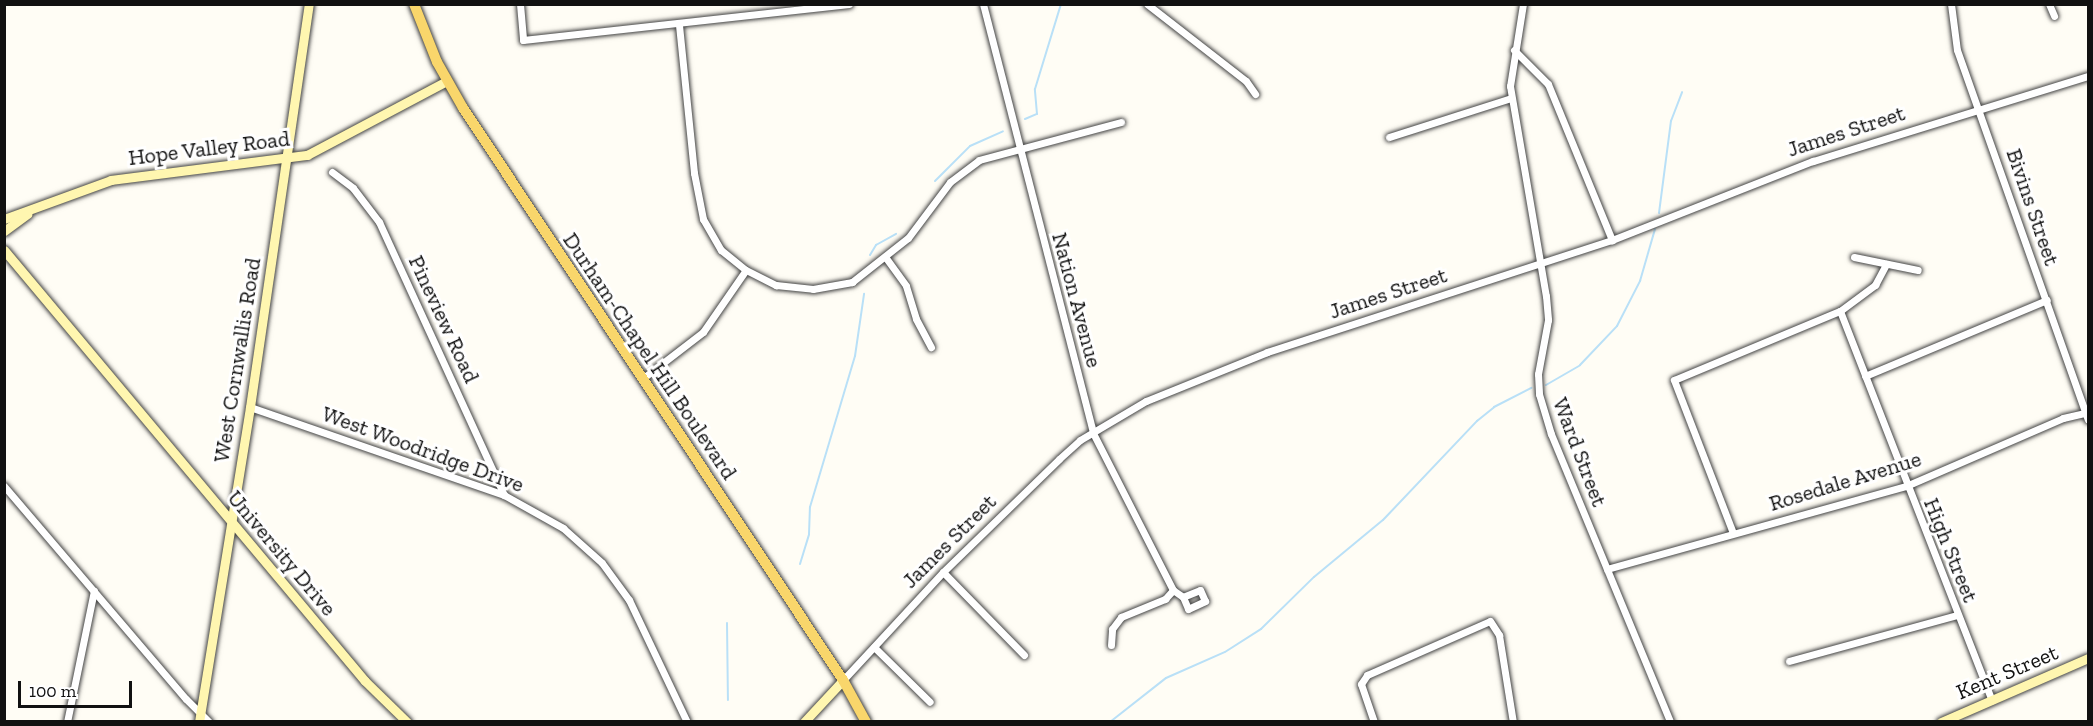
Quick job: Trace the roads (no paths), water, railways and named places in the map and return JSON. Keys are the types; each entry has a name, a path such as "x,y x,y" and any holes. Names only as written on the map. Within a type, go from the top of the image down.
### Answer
{"main road":[{"name":"Durham-Chapel Hill Boulevard","path":"414,4 447,81 843,680 865,717"},
{"path":"865,717 876,722"}],"street":[{"name":"West Cornwallis Road","path":"199,717 250,407 309,4"},
{"path":"519,4 523,40 679,25 849,4"},
{"name":"Nation Avenue","path":"982,4 1093,433 1173,590"},
{"path":"1147,4 1246,81 1255,94"},
{"name":"Ward Street","path":"1523,4 1514,50 1511,98 1548,320 1538,374 1539,394 1670,722"},
{"name":"Bivins Street","path":"1951,4 1957,50 2088,414"},
{"path":"2049,4 2054,16"},
{"path":"679,25 700,209 714,242 746,270 776,285 822,289 859,278 886,258 915,231 956,175 985,157 1121,122"},
{"path":"1514,50 1548,84 1612,240"},
{"name":"James Street","path":"804,722 943,572 1059,459 1093,433 1146,401 1238,362 1612,240 1803,165 2088,75"},
{"name":"Hope Valley Road","path":"4,219 111,180 287,160 328,146 447,81"},
{"path":"1389,137 1511,98"},
{"name":"Pineview Road","path":"332,172 353,188 379,222 498,476 504,495"},
{"name":"Hope Valley Road","path":"4,231 35,208"},
{"name":"University Drive","path":"4,250 230,523 374,691 407,722"},
{"path":"1854,257 1918,270"},
{"path":"886,258 909,291 916,319 931,347"},
{"name":"University Drive","path":"4,259 16,267"},
{"path":"1733,532 1674,380 1840,311 1875,285 1886,264"},
{"path":"642,379 703,332 746,270"},
{"path":"1864,376 2047,300"},
{"name":"High Street","path":"1840,311 1906,486 1992,700"},
{"name":"West Woodridge Drive","path":"250,407 504,495 563,528 602,563 640,619 687,722"},
{"name":"Rosedale Avenue","path":"1607,569 1733,532 1906,486 2088,414"},
{"path":"4,486 199,717 210,722"},
{"path":"943,572 1024,655"},
{"path":"1111,645 1112,629 1121,617 1165,599 1173,590 1183,597"},
{"path":"67,722 94,591"},
{"path":"1790,661 1957,615"},
{"path":"1374,722 1362,690 1363,680 1372,672 1494,622 1513,722"},
{"path":"874,646 930,702"},
{"name":"Kent Street","path":"1941,722 2088,658"}],"waterway":[{"path":"1025,119 1037,114 1035,89 1061,4"},
{"path":"1659,213 1671,121 1682,92"},
{"path":"935,181 970,146 1003,131"},
{"path":"1546,385 1580,365 1617,326 1640,281 1655,229"},
{"path":"870,255 876,245 896,234"},
{"path":"800,564 809,534 810,507 855,356 864,294"},
{"path":"1110,722 1166,678 1225,652 1261,629 1314,577 1383,520 1477,421 1494,407 1531,388"},
{"path":"727,623 728,700"}]}
